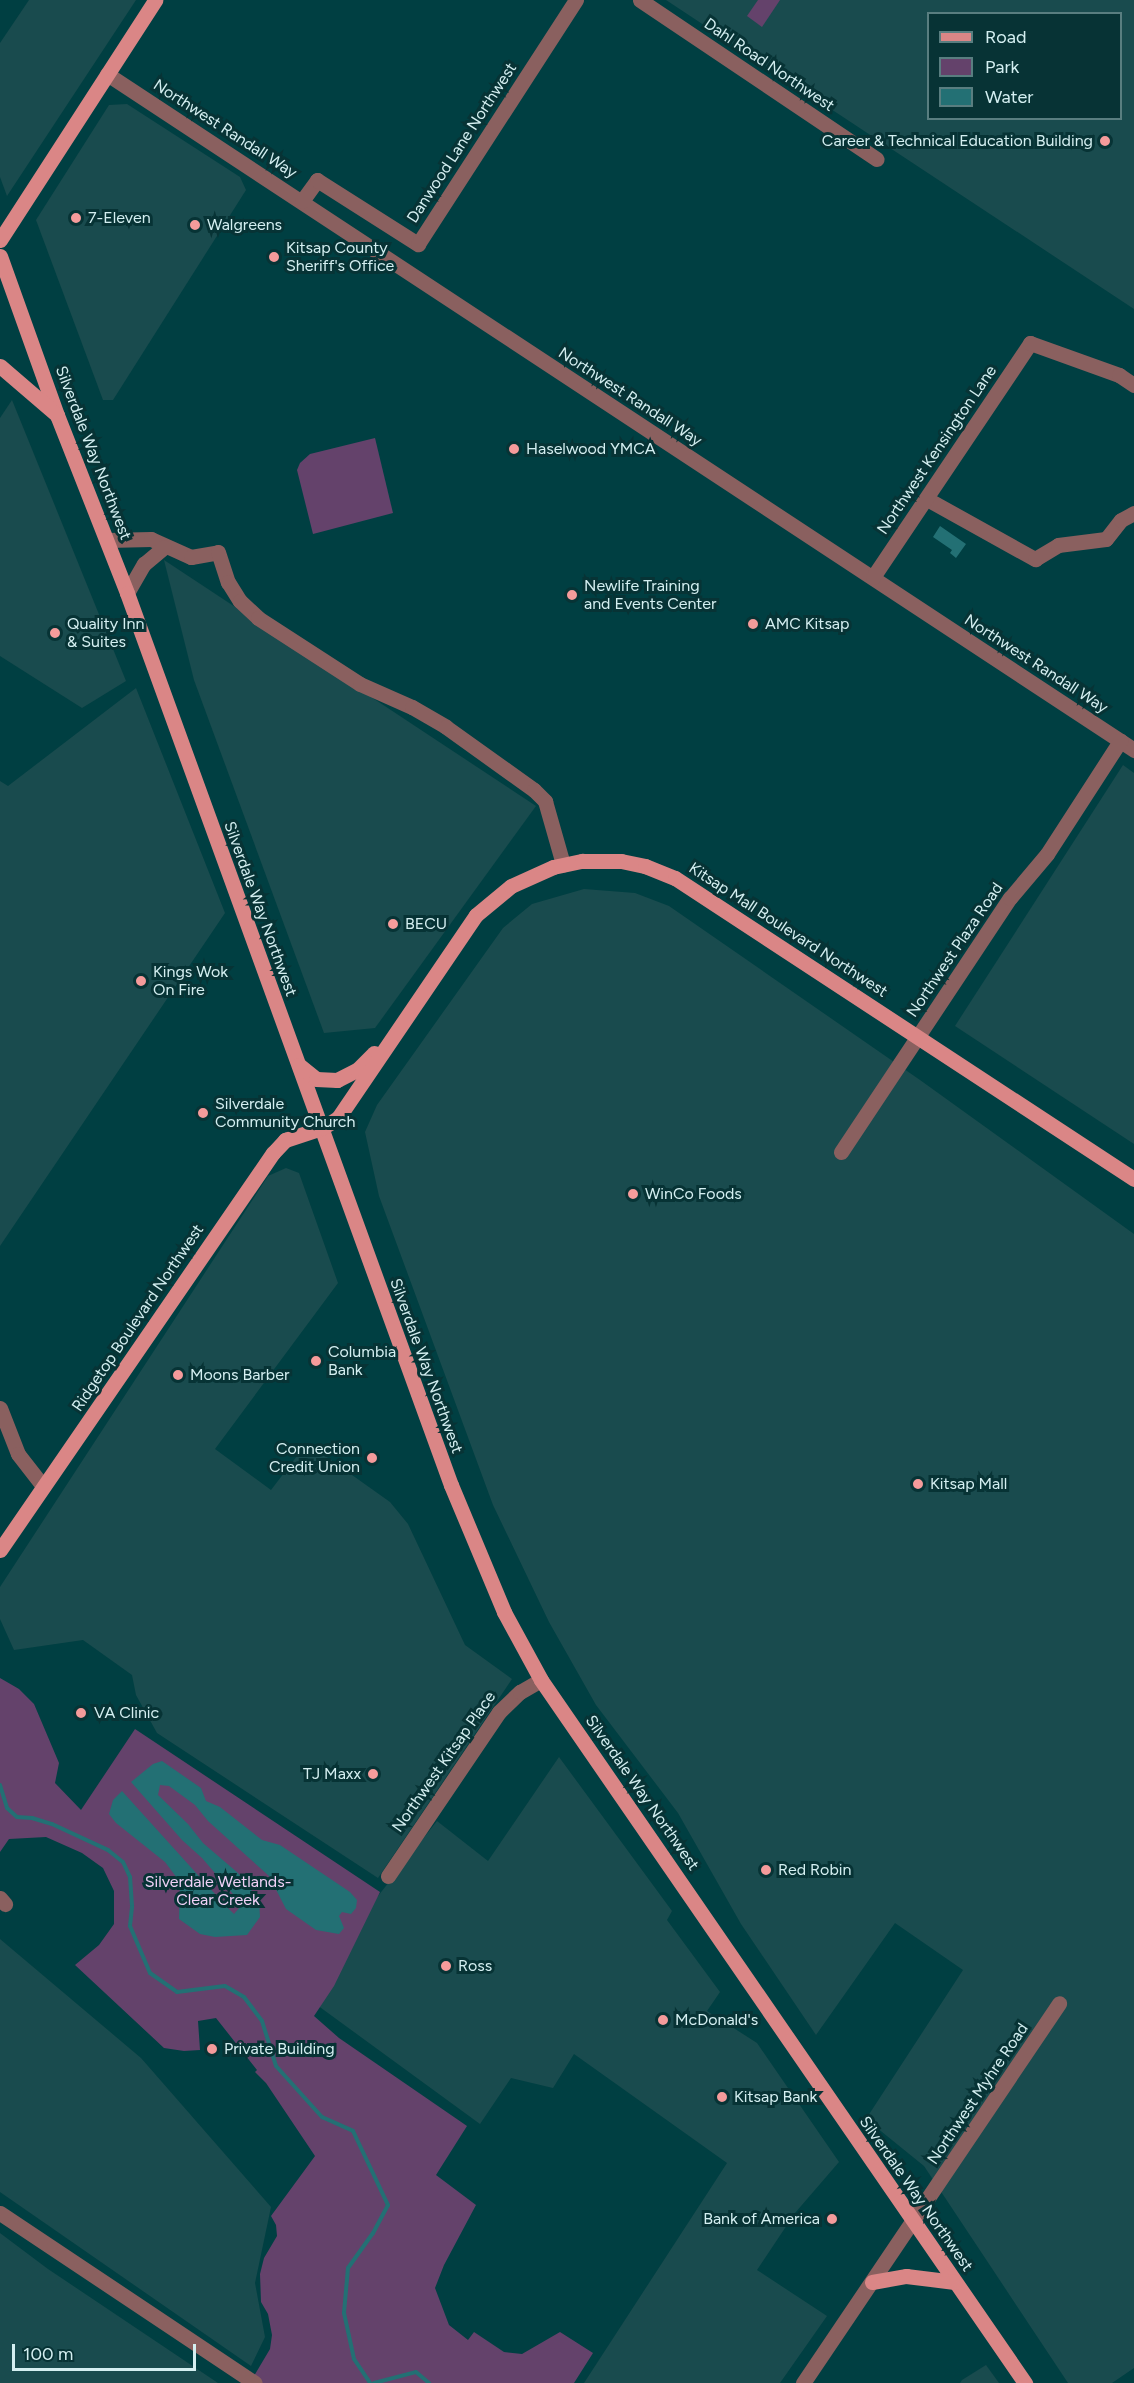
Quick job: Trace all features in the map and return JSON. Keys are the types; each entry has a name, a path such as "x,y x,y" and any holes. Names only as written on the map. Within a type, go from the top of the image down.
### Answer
{"main road":[{"path":"0,240 155,0"},
{"name":"Silverdale Way Northwest","path":"0,256 57,414 127,593 451,1485 493,1589 541,1680 913,2224 1025,2383"},
{"path":"0,366 57,414"},
{"name":"Kitsap Mall Boulevard Northwest","path":"322,1128 342,1114 476,915 494,897 519,881 563,864 582,861 621,861 668,874 731,913 1134,1179"},
{"path":"298,1063 316,1079 337,1080 357,1070 398,1029"},
{"name":"Ridgetop Boulevard Northwest","path":"0,1550 273,1153 285,1140 322,1128"},
{"path":"872,2282 906,2276 955,2282"}],"street":[{"name":"Danwood Lane Northwest","path":"302,201 317,180 418,244 576,0"},
{"name":"Dahl Road Northwest","path":"640,0 877,159"},
{"name":"Northwest Randall Way","path":"107,74 1134,750"},
{"name":"Northwest Kensington Lane","path":"873,577 1030,343 1119,375 1134,385"},
{"path":"927,499 1035,559 1058,545 1106,539 1121,520 1134,513"},
{"path":"107,540 150,539 191,557 218,552 228,582 240,600 258,618 360,684 412,707 446,727 521,779 545,801 563,864"},
{"path":"127,593 144,564 164,547"},
{"name":"Northwest Plaza Road","path":"841,1152 1000,913 1047,854 1120,741"},
{"path":"0,1408 18,1454 43,1486"},
{"name":"Northwest Kitsap Place","path":"387,1876 499,1712 520,1692 541,1680"},
{"name":"Northwest Myhre Road","path":"803,2383 913,2224 1059,2003"},
{"path":"0,2213 255,2383"}],"shaded area":[{"path":"29,0 136,0 7,196 0,177 0,43"},
{"path":"666,0 1134,0 1134,309"},
{"path":"127,104 240,177 246,190 113,400 103,400 36,220 109,105"},
{"path":"12,400 126,681 82,708 0,656 0,418"},
{"path":"164,560 536,806 375,1028 324,1033 194,680"},
{"path":"136,688 225,913 0,1246 0,781 8,786"},
{"path":"1123,765 1134,773 1134,1144 955,1026"},
{"path":"584,889 635,893 669,906 920,1080 1134,1234 1134,2368 1112,2383 1068,2383 924,2166 866,2119 963,1970 895,1923 816,2035 741,1924 678,1813 596,1705 549,1622 493,1505 379,1196 365,1132 377,1105 503,928 532,904"},
{"path":"286,1168 299,1173 338,1283 215,1449 271,1490 307,1443 390,1502 408,1524 465,1645 512,1679 378,1878 157,1733 136,1695 132,1675 83,1640 14,1650 0,1619 0,1587 268,1176"},
{"path":"559,1757 672,1911 667,1920 720,1992 707,2011 757,2043 839,2162 795,2213 757,2270 827,2316 780,2383 584,2383 727,2163 574,2054 553,2088 511,2078 480,2124 317,2005 367,1910 437,1821 488,1861"},
{"path":"0,1939 141,2058 271,2207 255,2283 265,2337 251,2366 0,2192"},
{"path":"0,2233 48,2269 218,2383 0,2383"},
{"path":"986,2365 999,2383 960,2383 962,2380"}],"green space":[{"path":"758,0 780,0 762,27 747,16"},
{"path":"375,438 393,513 313,534 297,470 300,463 310,454"},
{"name":"Silverdale Wetlands- Clear Creek","path":"0,1678 19,1689 34,1704 59,1763 55,1783 81,1810 135,1729 380,1892 334,1986 314,2016 339,2038 467,2126 436,2175 476,2205 444,2265 435,2288 449,2325 468,2340 474,2332 504,2352 522,2354 560,2332 593,2353 574,2383 255,2383 251,2381 270,2349 272,2335 268,2314 261,2302 260,2274 264,2258 277,2236 276,2225 271,2216 315,2156 266,2083 255,2072 257,2070 216,2018 198,2021 200,2050 184,2051 164,2048 75,1965 99,1945 114,1924 114,1891 103,1868 82,1853 46,1837 9,1839 0,1852"}],"water":[{"path":"940,526 966,544 956,558 950,553 952,550 933,537"},
{"path":"162,1761 201,1788 206,1801 220,1807 262,1840 280,1845 350,1892 357,1900 356,1908 351,1914 342,1912 339,1916 344,1928 339,1934 316,1930 286,1909 269,1876 208,1821 195,1805 169,1786 160,1785 158,1795 188,1824 203,1843 238,1873 259,1900 260,1917 247,1935 215,1937 200,1934 179,1919 180,1882 165,1862 116,1823 109,1814 113,1800 122,1791 234,1914 240,1907 239,1901 202,1858 182,1840 131,1782 153,1764"}],"waterway":[{"path":"0,1785 7,1808 17,1817 32,1818 52,1824 108,1850 123,1862 130,1877 132,1907 130,1926 150,1973 177,1992 225,1986 244,1997 262,2021 276,2066 322,2117 353,2131 388,2205 373,2233 348,2268 344,2313 354,2359 370,2383"},
{"path":"374,2383 416,2372 429,2383"}],"place":[{"name":"Career & Technical Education Building","path":"1105,141"},
{"name":"7-Eleven","path":"76,218"},
{"name":"Walgreens","path":"195,225"},
{"name":"Kitsap County Sheriff's Office","path":"274,257"},
{"name":"Haselwood YMCA","path":"514,449"},
{"name":"Newlife Training and Events Center","path":"572,595"},
{"name":"AMC Kitsap","path":"753,624"},
{"name":"Quality Inn & Suites","path":"55,633"},
{"name":"BECU","path":"393,924"},
{"name":"Kings Wok On Fire","path":"141,981"},
{"name":"Silverdale Community Church","path":"203,1113"},
{"name":"WinCo Foods","path":"633,1194"},
{"name":"Columbia Bank","path":"316,1361"},
{"name":"Moons Barber","path":"178,1375"},
{"name":"Connection Credit Union","path":"372,1458"},
{"name":"Kitsap Mall","path":"918,1484"},
{"name":"VA Clinic","path":"81,1713"},
{"name":"TJ Maxx","path":"373,1774"},
{"name":"Red Robin","path":"766,1870"},
{"name":"Ross","path":"446,1966"},
{"name":"McDonald's","path":"663,2020"},
{"name":"Private Building","path":"212,2049"},
{"name":"Kitsap Bank","path":"722,2097"},
{"name":"Bank of America","path":"832,2219"}]}
